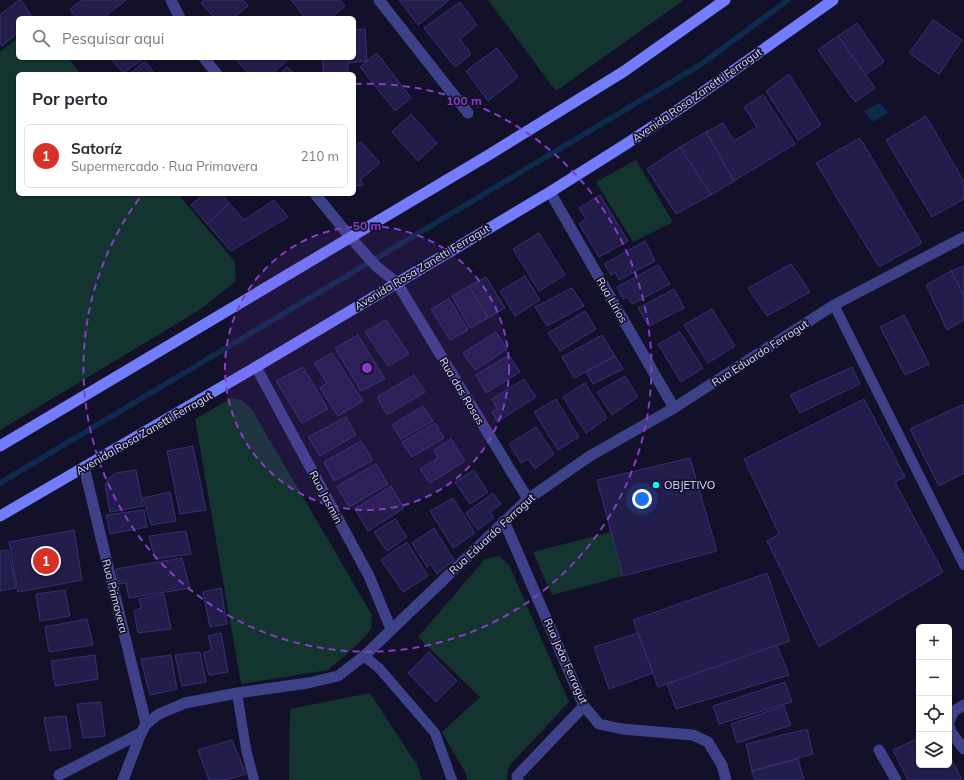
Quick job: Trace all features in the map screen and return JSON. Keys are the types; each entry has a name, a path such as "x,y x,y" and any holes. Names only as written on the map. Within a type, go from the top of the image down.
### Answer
{"main road":[{"path":"0,446 351,238 623,72 725,0"},
{"name":"Avenida Rosa Zanetti Ferragut","path":"0,516 256,367 550,192 682,107 832,0"}],"street":[{"path":"171,0 179,16"},
{"path":"379,0 468,113"},
{"path":"206,60 215,72"},
{"name":"Rua Lírios","path":"550,192 674,408"},
{"name":"Rua das Rosas","path":"317,196 376,266 397,283 528,499"},
{"name":"Rua Eduardo Ferragut","path":"59,775 144,729 159,714 186,703 338,676 364,656 528,499 590,456 674,408 834,305 964,237"},
{"name":"Rua Jasmin","path":"256,367 369,576 391,629"},
{"name":"Rua Primavera","path":"84,468 144,729"},
{"name":"Rua João Ferragut","path":"504,521 584,706 599,724 622,729 693,735 708,742 722,765 726,780"},
{"path":"518,780 517,776 584,706"},
{"path":"952,715 954,711 964,706"},
{"path":"123,780 144,729"},
{"path":"951,732 964,749"},
{"path":"879,750 896,780"}],"lane":[{"path":"834,305 964,565"},
{"path":"364,656 378,668 435,733 452,780"},
{"path":"237,693 246,749 254,780"}],"green space":[{"path":"488,0 684,0 556,91"},
{"path":"16,40 16,60 70,60 79,72 16,72 16,196 180,196 235,262 236,281 201,309 0,430 0,52"},
{"path":"636,160 673,222 633,242 596,182"},
{"path":"232,398 241,400 251,408 372,615 371,629 358,644 328,670 241,684 195,419"},
{"path":"611,532 623,576 552,595 533,552"},
{"path":"499,556 509,565 569,702 509,766 506,780 467,780 466,774 442,732 480,697 418,637 485,559"},
{"path":"370,693 417,765 422,780 289,780 290,709"}],"water":[{"path":"880,103 888,113 872,122 864,111"}],"building":[{"path":"21,0 32,16 16,16 16,35 2,46 0,44 0,15"},
{"path":"82,0 126,0 106,16 75,16 70,9"},
{"path":"204,0 243,0 248,6 236,16 213,16 201,3"},
{"path":"291,0 340,0 345,6 333,16 303,16"},
{"path":"399,0 449,0 418,25"},
{"path":"460,2 477,25 460,39 471,54 455,67 424,28"},
{"path":"933,20 962,40 939,74 909,53"},
{"path":"857,23 884,62 865,75 838,36"},
{"path":"365,29 367,61 348,63 348,72 324,72 322,60 356,60 356,30"},
{"path":"838,36 875,88 855,102 818,50"},
{"path":"497,48 518,77 488,101 466,71"},
{"path":"377,53 411,98 395,111 360,67"},
{"path":"112,60 141,60 124,72 122,72"},
{"path":"236,60 287,61 273,72 247,72"},
{"path":"145,61 153,72 132,72"},
{"path":"287,67 293,72 282,72"},
{"path":"789,74 821,125 798,140 766,91"},
{"path":"763,95 795,144 734,181 706,132 723,123 734,141 757,127 744,107"},
{"path":"411,114 437,143 418,161 392,132"},
{"path":"926,116 964,182 964,199 932,217 886,140"},
{"path":"706,132 734,181 711,195 680,147"},
{"path":"860,138 922,243 879,267 816,163"},
{"path":"361,142 380,163 360,180 363,185 356,186 356,146"},
{"path":"680,147 711,195 676,214 647,169"},
{"path":"600,195 628,241 599,257 579,224 586,219 579,208"},
{"path":"202,196 223,196 229,203 207,224 191,205"},
{"path":"274,200 288,217 231,251 207,224 229,203 244,220"},
{"path":"539,233 565,275 539,291 513,249"},
{"path":"645,241 655,261 619,280 615,272 611,275 604,264"},
{"path":"791,264 810,292 767,316 748,288"},
{"path":"658,265 670,284 632,304 627,297 623,299 617,287"},
{"path":"964,266 964,296 951,271"},
{"path":"951,271 964,296 964,320 947,330 926,285"},
{"path":"525,276 540,300 515,316 500,291"},
{"path":"486,277 505,308 488,318 469,286"},
{"path":"469,286 488,318 470,328 452,296"},
{"path":"572,288 584,306 547,326 535,307"},
{"path":"674,289 684,308 649,326 638,308"},
{"path":"449,299 468,330 450,340 431,309"},
{"path":"712,309 735,346 708,363 684,325"},
{"path":"585,311 596,329 560,351 548,333"},
{"path":"904,315 929,364 905,375 880,327"},
{"path":"386,320 409,354 388,366 365,332"},
{"path":"496,332 507,349 475,370 463,353"},
{"path":"680,332 703,368 681,382 658,344"},
{"path":"358,335 385,379 361,391 335,348"},
{"path":"602,335 615,356 574,378 562,357"},
{"path":"332,353 363,401 338,416 320,388 327,383 314,363"},
{"path":"509,355 520,372 486,393 476,375"},
{"path":"615,356 623,369 593,384 586,372"},
{"path":"303,367 328,409 302,423 276,381"},
{"path":"852,367 860,384 800,413 790,395"},
{"path":"414,375 425,392 387,415 377,397"},
{"path":"625,376 638,397 612,415 597,392"},
{"path":"524,379 536,397 497,422 492,412 497,409 492,399"},
{"path":"585,383 607,418 586,433 563,397"},
{"path":"556,399 579,437 558,450 534,412"},
{"path":"864,399 905,477 895,482 943,572 819,647 767,541 779,534 744,459"},
{"path":"964,404 964,473 939,486 910,429"},
{"path":"423,406 433,421 401,439 392,425"},
{"path":"346,417 356,435 320,456 308,437"},
{"path":"435,423 444,438 412,457 402,442"},
{"path":"536,427 554,454 535,469 528,459 521,463 509,444"},
{"path":"451,439 465,461 430,483 420,469 438,458 434,450"},
{"path":"361,441 373,460 334,481 324,462"},
{"path":"193,446 206,510 180,514 167,451"},
{"path":"690,458 717,551 623,576 597,480"},
{"path":"376,464 388,484 349,507 337,486"},
{"path":"136,470 143,506 110,512 105,485 109,478 116,473"},
{"path":"474,470 488,492 470,504 455,482"},
{"path":"391,486 404,508 368,531 355,509"},
{"path":"170,492 176,521 151,525 143,498"},
{"path":"493,493 501,504 490,512 494,518 478,530 466,513"},
{"path":"453,498 475,533 453,548 430,511"},
{"path":"144,510 147,527 110,534 106,515"},
{"path":"395,519 407,537 387,551 374,532"},
{"path":"434,528 454,560 437,574 431,564 427,567 412,543"},
{"path":"74,530 82,580 18,592 9,542"},
{"path":"186,531 191,554 155,559 149,536"},
{"path":"407,542 428,576 403,592 381,560"},
{"path":"8,550 16,588 0,591 0,551"},
{"path":"182,558 190,588 129,598 126,583 119,584 116,569"},
{"path":"767,573 790,641 658,687 633,620"},
{"path":"221,588 227,624 210,627 203,592"},
{"path":"65,590 70,616 40,621 36,594"},
{"path":"164,594 171,629 138,633 134,611 141,608 139,599"},
{"path":"87,619 93,645 49,652 45,627"},
{"path":"221,633 228,672 209,675 203,653 212,650 208,636"},
{"path":"638,633 653,673 609,689 594,647"},
{"path":"777,645 789,675 676,709 667,684"},
{"path":"200,652 206,682 182,686 175,655"},
{"path":"429,652 457,681 436,702 408,673"},
{"path":"95,655 98,679 55,686 51,661"},
{"path":"171,655 177,689 150,695 141,659"},
{"path":"785,682 792,702 719,724 713,706"},
{"path":"101,702 105,736 83,738 77,704"},
{"path":"784,706 791,725 737,743 731,724"},
{"path":"66,716 71,748 50,751 44,718"},
{"path":"807,729 813,754 752,771 746,744"},
{"path":"916,739 916,768 952,768 952,760 962,780 908,780 893,750"},
{"path":"232,740 246,774 225,780 209,780 198,750"},
{"path":"798,759 804,780 755,780 752,771"}],"waterway":[{"path":"0,483 700,65 788,0"}],"place":[{"name":"OBJETIVO","path":"656,485"},
{"name":"Satoríz","path":"46,561"}]}
